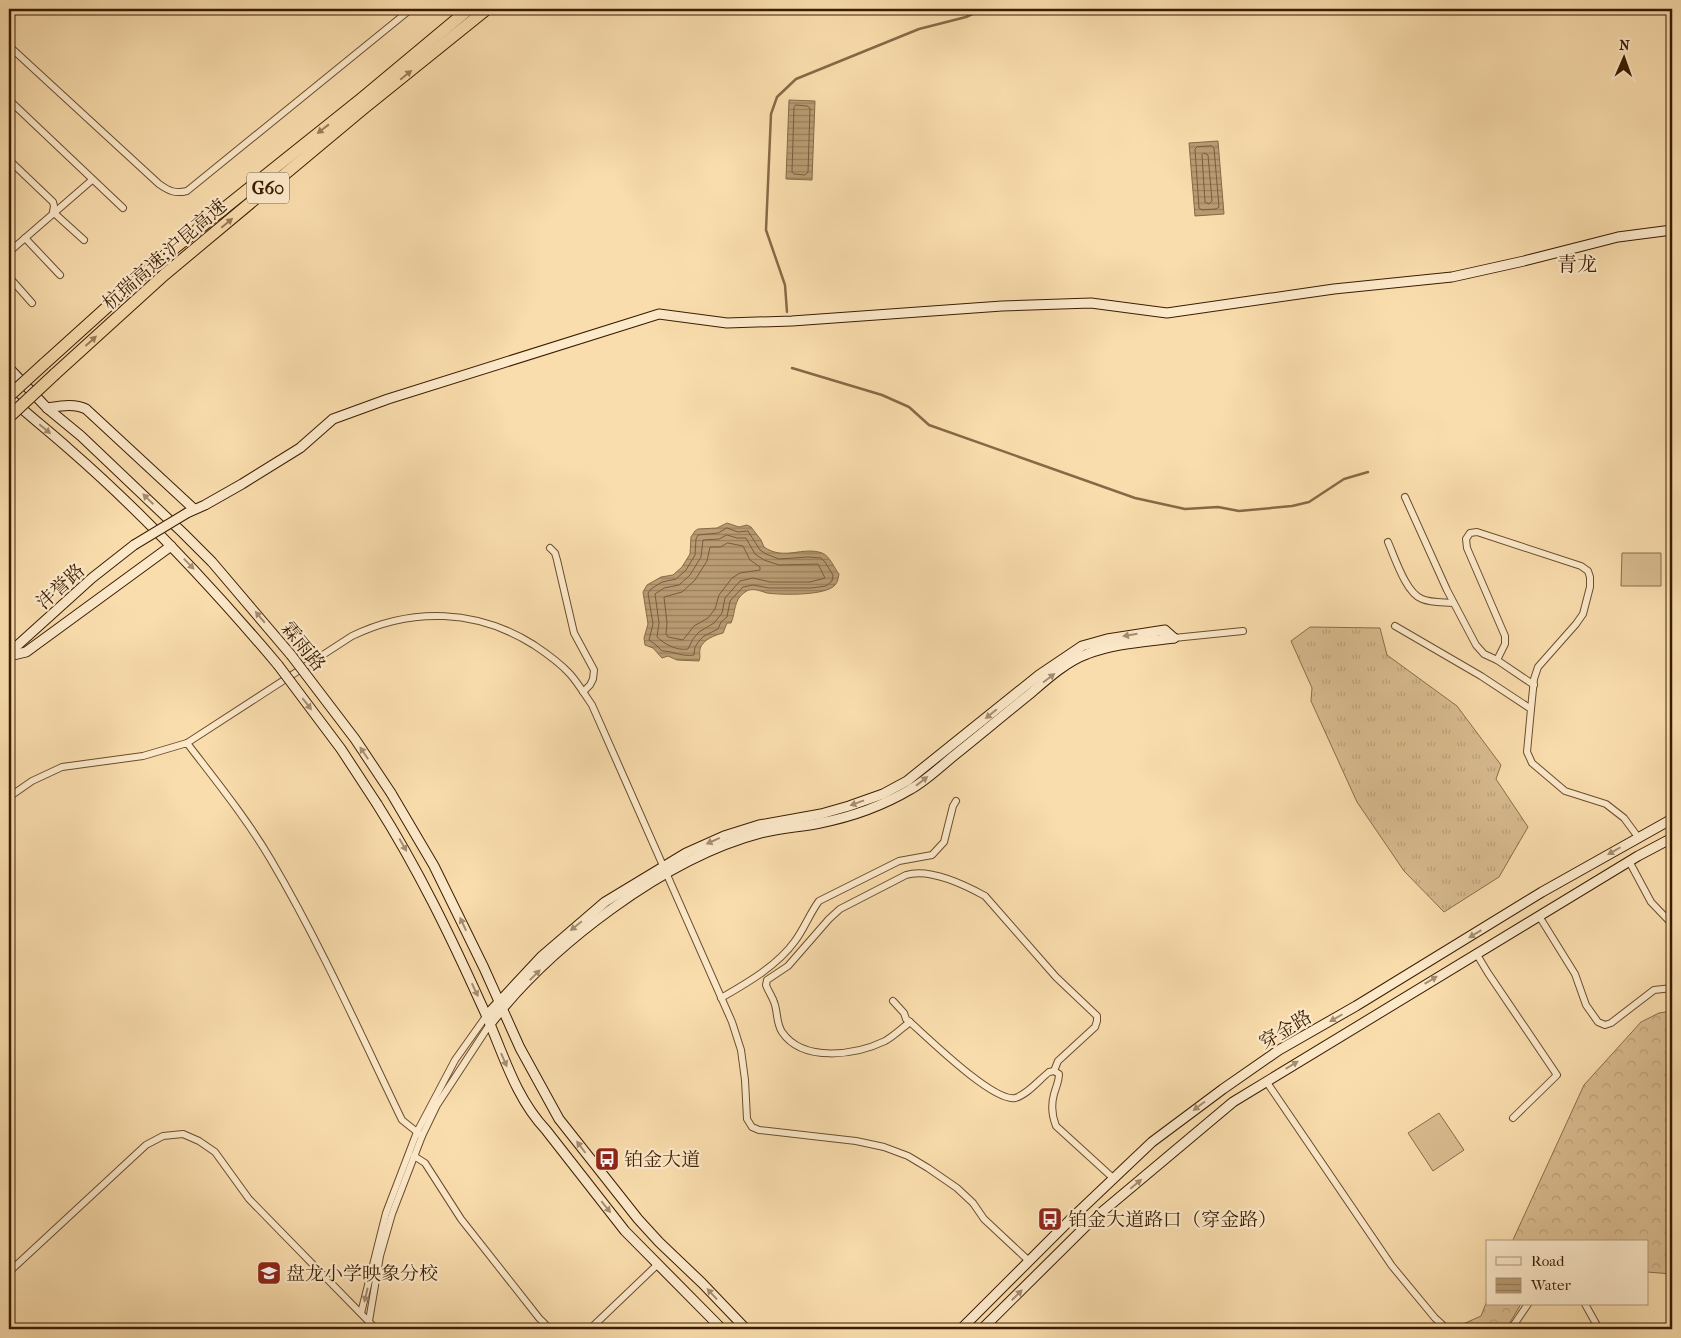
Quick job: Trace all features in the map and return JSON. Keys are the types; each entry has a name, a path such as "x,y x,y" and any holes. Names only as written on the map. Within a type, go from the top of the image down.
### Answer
{"highway":[{"name":"杭瑞高速;沪昆高速","path":"9,396 157,262 362,99 468,9"},
{"name":"杭瑞高速;沪昆高速","path":"9,417 164,275 364,108 487,9"}],"main road":[{"name":"沣誉路","path":"9,655 92,578 134,545 190,511 213,501 300,448 333,419 388,399 659,314 727,323 787,322 1002,306 1091,303 1167,313 1334,289 1452,277 1618,237 1672,230"},
{"name":"霖雨路","path":"9,368 47,408 81,436 212,562 291,655 355,739 391,794 434,866 500,1004"},
{"name":"霖雨路","path":"9,396 69,448 171,546 199,574 278,665 341,749 419,874 486,1015"},
{"path":"47,408 79,406 86,409 190,511"},
{"path":"9,655 26,652 171,546"},
{"path":"722,1329 625,1231 536,1119 514,1083 486,1015 604,915 665,870 727,844 761,833 823,822 887,802 912,789 1044,681 1085,654 1109,647 1174,638"},
{"name":"穿金路","path":"960,1329 1152,1142 1223,1088 1279,1050 1356,1006 1542,892 1672,818"},
{"name":"穿金路","path":"982,1329 1090,1222 1233,1102 1476,953 1629,861 1672,838"},
{"path":"490,1024 500,1004"},
{"path":"500,1004 520,1048 559,1119 638,1220 746,1329"}],"street":[{"path":"9,46 159,184 170,192 178,193 187,191 411,9"},
{"path":"9,100 123,208"},
{"path":"9,160 53,202 54,212 84,240"},
{"path":"9,252 92,180"},
{"path":"25,238 60,275"},
{"path":"9,277 32,303"},
{"path":"1404,497 1453,603 1476,645 1484,654 1497,660 1534,685"},
{"path":"1497,660 1505,644 1505,636 1468,548 1466,539 1470,533 1478,532 1581,566 1588,571 1590,587 1583,614 1538,667 1534,685 1527,752 1532,763 1565,791 1606,804 1624,818 1638,837"},
{"path":"1388,542 1410,590 1420,598 1432,602 1453,603"},
{"path":"550,548 557,560 574,633 594,670 590,685 583,692"},
{"path":"9,797 32,781 62,767 143,756 188,743 352,636 369,627 413,616 437,615 480,621 502,628 544,652 569,673 583,692 601,726 732,1022 741,1050 745,1080 745,1111 747,1120 752,1127 759,1130 856,1141 884,1147 908,1156 956,1188 973,1203 984,1219 1029,1261"},
{"path":"1395,626 1481,676 1531,709"},
{"path":"1174,638 1242,631"},
{"path":"188,743 228,796 271,859 310,932 402,1120 419,1134"},
{"path":"721,998 779,960 796,940 819,901 899,861 932,855 944,842 952,806 956,801"},
{"path":"1629,861 1651,902 1672,924"},
{"path":"910,1022 887,1040 871,1047 830,1053 815,1052 796,1046 781,1031 775,1003 766,985 767,980 788,966 829,918 840,909 915,872 925,873 972,889 986,896 1056,977 1097,1016 1095,1027 1058,1061 1054,1071"},
{"path":"1539,916 1575,974 1586,1005 1598,1022 1611,1023 1654,990 1672,988"},
{"path":"1476,953 1558,1075 1513,1118"},
{"path":"893,1001 904,1013 906,1019 978,1081 997,1094 1014,1098 1023,1094 1049,1072 1054,1071 1059,1074 1059,1080 1053,1095 1052,1108 1052,1118 1056,1126 1113,1178"},
{"path":"362,1313 386,1213 419,1134 456,1060 486,1015"},
{"path":"369,1321 382,1248 392,1214 414,1156 419,1134 490,1024"},
{"path":"1266,1081 1392,1266 1435,1318 1447,1329"},
{"path":"9,1272 146,1145 163,1136 183,1134 200,1141 215,1152 248,1199 376,1329"},
{"path":"414,1156 425,1163 461,1219 539,1318 550,1329"},
{"path":"590,1329 658,1264"},
{"path":"1511,1329 1527,1306"},
{"path":"1586,1306 1599,1329"}],"green space":[{"path":"1622,553 1661,553 1661,586 1621,586"},
{"path":"1310,627 1380,628 1387,655 1457,706 1501,765 1496,779 1528,827 1499,877 1444,912 1404,871 1357,802 1311,701 1312,688 1291,641"},
{"path":"1672,1011 1672,1274 1648,1272 1648,1240 1513,1240 1584,1085 1641,1022 1659,1013"},
{"path":"1439,1113 1464,1150 1433,1171 1408,1133"},
{"path":"1486,1304 1486,1306 1520,1306 1506,1329 1454,1328 1481,1316"}],"water":[{"path":"789,100 815,101 812,180 786,179"},
{"path":"1218,141 1224,214 1195,216 1189,143"},
{"path":"727,523 739,527 747,525 751,527 764,547 771,551 786,553 815,551 822,553 830,559 839,574 837,583 830,589 803,594 774,594 750,590 738,599 733,619 731,623 727,623 723,633 709,638 703,643 700,649 699,661 677,660 668,656 662,658 653,648 645,645 644,638 648,624 643,592 647,585 661,577 673,575 682,567 690,554 691,537 695,531 698,529 717,528"}],"waterway":[{"path":"787,312 785,285 766,230 771,114 777,97 796,79 919,29 966,17 983,9"},
{"path":"792,368 882,395 909,407 929,425 1135,498 1185,509 1218,507 1239,511 1292,506 1309,502 1344,479 1368,472"}],"place":[{"name":"铂金大道","path":"607,1159"},
{"name":"铂金大道路口（穿金路）","path":"1050,1219"},
{"name":"盘龙小学映象分校","path":"269,1273"}],"district":[{"name":"青龙","path":"1577,264"}]}
